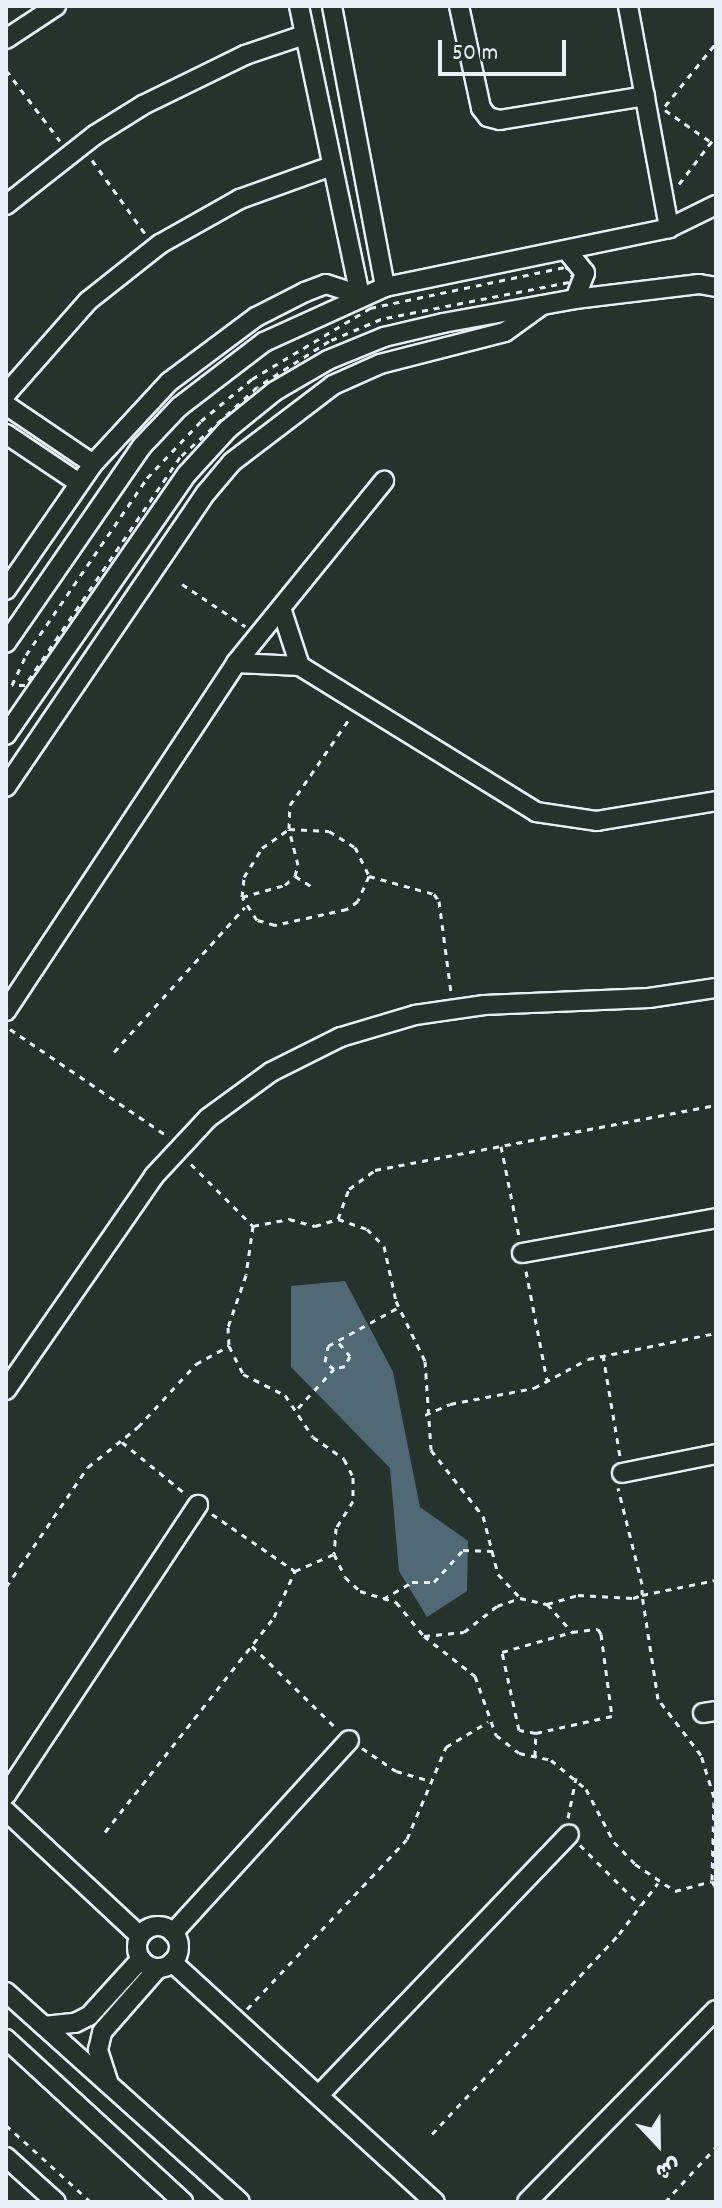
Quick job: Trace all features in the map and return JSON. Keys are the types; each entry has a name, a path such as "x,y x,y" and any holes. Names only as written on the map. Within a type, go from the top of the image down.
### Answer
{"street":[{"path":"6,39 56,6"},
{"path":"299,6 329,167 360,295"},
{"path":"332,6 385,287"},
{"path":"459,6 481,108 488,117 500,120 645,96"},
{"path":"628,6 669,228"},
{"path":"6,205 75,149 193,78 304,35"},
{"path":"6,394 88,301 155,248 240,199 329,167"},
{"path":"6,643 142,446 212,379 264,342 360,295 385,287 568,252 669,228 716,205"},
{"path":"568,252 585,273 575,299"},
{"path":"6,590 93,464 169,382 256,317 326,284 360,295"},
{"path":"6,735 13,711 187,474 245,415 328,360 384,337 542,305 699,284 716,287"},
{"path":"6,787 206,493 232,462 333,385 380,364 505,332 542,305"},
{"path":"6,405 93,464"},
{"path":"6,434 79,483"},
{"path":"6,1011 236,663 384,481"},
{"path":"26,560 52,575"},
{"path":"281,608 300,666"},
{"path":"236,663 300,666 536,812 597,821 716,801"},
{"path":"6,1390 180,1145 239,1094 305,1053 377,1024 453,1008 649,998 716,988"},
{"path":"522,1253 716,1218"},
{"path":"622,1473 716,1454"},
{"path":"6,1795 198,1505"},
{"path":"173,1933 349,1740"},
{"path":"6,1811 140,1936 157,1963 237,2020 435,2202"},
{"path":"319,2095 569,1834"},
{"path":"44,2026 60,2027 89,2016 178,1944 173,1933 152,1927 140,1936"},
{"path":"109,2084 99,2059 102,2032 157,1963"},
{"path":"6,1992 236,2199"},
{"path":"527,2202 716,2010"},
{"path":"6,2039 183,2202"},
{"path":"6,2157 56,2202"}],"path":[{"path":"663,109 716,43"},
{"path":"6,70 155,248"},
{"path":"645,96 711,142"},
{"path":"664,203 716,136"},
{"path":"212,379 245,415"},
{"path":"182,584 257,634"},
{"path":"242,897 285,885 295,876 298,865 289,829 290,805 359,704"},
{"path":"289,829 341,837 366,862 369,876 366,892 347,909 275,925 257,920 245,907 242,897 252,860 289,829"},
{"path":"295,876 314,888"},
{"path":"369,876 434,894 439,901 453,1008"},
{"path":"114,1052 245,907"},
{"path":"6,1027 180,1145 202,1179 253,1226"},
{"path":"338,1219 349,1189 375,1170 716,1105"},
{"path":"253,1226 289,1219 315,1226 338,1219 367,1229 384,1246 399,1307 425,1361 429,1382 425,1415 431,1450 483,1516 505,1587 520,1598 547,1604 578,1595 620,1600 716,1580"},
{"path":"253,1226 246,1275 228,1327 229,1346 243,1374 285,1395 298,1408 313,1437 344,1459 353,1477 353,1501 336,1528 334,1554 345,1577 360,1591 396,1602 424,1636 475,1676 488,1722 506,1744 576,1778 614,1842 658,1883 675,1891 712,1881"},
{"path":"334,1369 325,1362 324,1351 339,1343 350,1331 399,1307"},
{"path":"425,1415 474,1398 534,1388 603,1355 716,1333"},
{"path":"298,1408 334,1369 345,1366 350,1356 339,1343"},
{"path":"6,1587 88,1467 120,1441 196,1364 229,1346"},
{"path":"603,1355 622,1473 618,1492 642,1595 658,1699 701,1755 714,1797 712,1881 716,1888"},
{"path":"120,1441 198,1505 295,1571"},
{"path":"383,1599 412,1582 434,1582 463,1550 493,1551"},
{"path":"105,1832 274,1617 295,1571 334,1554"},
{"path":"424,1636 464,1632 497,1606 520,1598"},
{"path":"547,1604 572,1632"},
{"path":"598,1629 601,1634 612,1716 536,1733 519,1730 502,1652 572,1632 598,1629"},
{"path":"252,1646 349,1740 396,1771 430,1781"},
{"path":"237,2020 407,1839 446,1747 488,1722"},
{"path":"535,1756 536,1733"},
{"path":"576,1778 569,1834 640,1906"},
{"path":"432,2134 658,1883"},
{"path":"6,2125 91,2202"},
{"path":"665,2202 716,2147"}],"water":[{"path":"345,1281 393,1372 420,1507 468,1541 467,1591 427,1617 399,1571 390,1468 291,1367 291,1286"}]}
